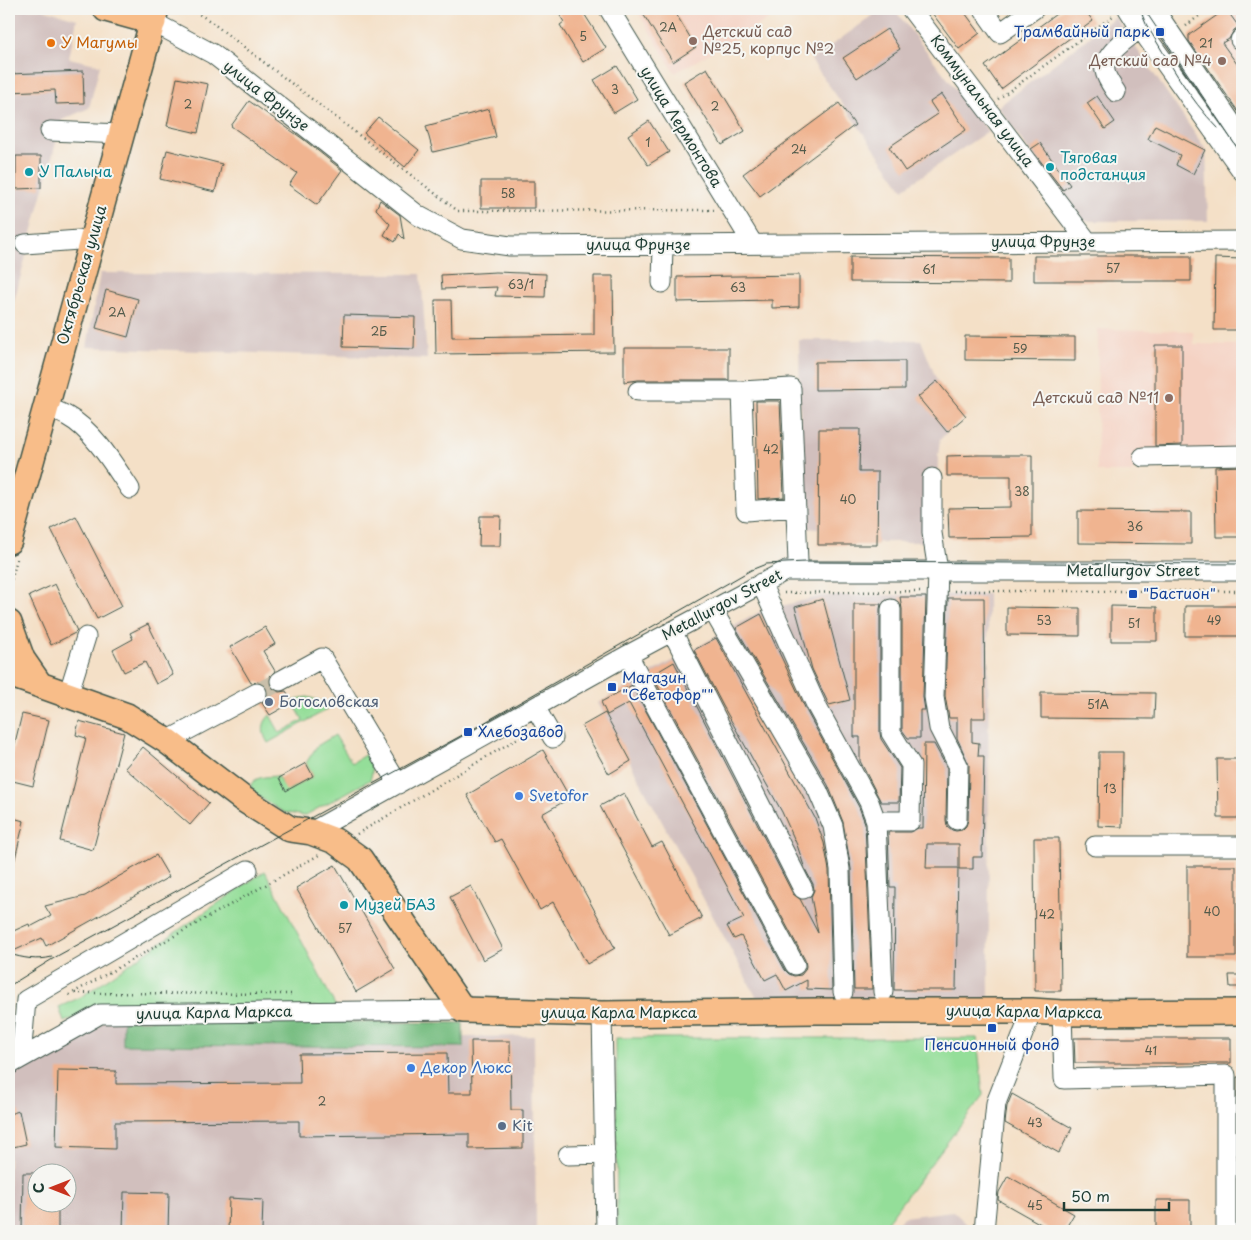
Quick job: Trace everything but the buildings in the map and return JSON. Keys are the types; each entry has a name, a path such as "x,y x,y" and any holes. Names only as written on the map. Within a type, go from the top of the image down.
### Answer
{"main road":[{"name":"улица Фрунзе","path":"106,9 154,16"},
{"name":"Октябрьская улица","path":"9,541 154,16"},
{"path":"9,623 22,659 40,685"},
{"path":"9,674 126,716 167,741 243,799 290,829 311,832 335,841 360,859 463,1010"},
{"name":"улица Карла Маркса","path":"463,1010 602,1014 816,1011 1242,1012"}],"street":[{"name":"улица Лермонтова","path":"609,9 753,244"},
{"name":"Коммунальная улица","path":"912,9 1088,242"},
{"path":"983,9 1000,33 1034,9"},
{"path":"1116,92 1104,72 1104,64 1128,37 1160,11 1242,138"},
{"path":"1121,12 1140,28 1242,171"},
{"name":"улица Фрунзе","path":"154,16 213,54 419,216 462,239 510,246 1242,241"},
{"path":"50,131 121,134"},
{"path":"25,244 92,239"},
{"path":"662,283 663,246"},
{"path":"638,391 742,391 791,388 798,571"},
{"path":"742,391 746,511 796,507"},
{"path":"46,407 68,416 86,431 107,454 130,489"},
{"path":"1143,457 1242,455"},
{"path":"932,478 932,533 938,571 934,696 939,728 958,765 957,820"},
{"name":"Metallurgov Street","path":"311,832 628,655 785,571 1242,571"},
{"path":"761,583 817,707 869,802 876,821 883,992"},
{"path":"712,609 818,791 833,826 840,869 843,992"},
{"path":"876,821 910,821 911,765 891,733 891,609"},
{"path":"672,631 803,889"},
{"path":"68,695 86,637"},
{"path":"628,655 795,966"},
{"path":"280,681 322,658 398,784"},
{"path":"167,741 257,693"},
{"path":"535,707 553,738"},
{"path":"1095,846 1242,846"},
{"path":"15,1062 26,1000 248,870"},
{"name":"улица Карла Маркса","path":"15,1062 100,1014 463,1010"},
{"path":"984,1231 996,1103 1032,1011"},
{"path":"1062,1013 1064,1079 1226,1075 1226,1231"},
{"path":"602,1014 606,1231"},
{"path":"568,1155 605,1154"}],"path":[{"path":"191,9 210,21 458,211 732,210"},
{"path":"1185,26 1208,9"},
{"path":"996,101 1121,12"},
{"path":"67,997 315,857"},
{"path":"74,992 293,994"}],"shaded area":[{"path":"9,9 42,9 77,19 69,58 100,65 89,108 62,120 9,320"},
{"name":"Детский сад №25, корпус №2","path":"636,9 784,9 785,10 675,73"},
{"path":"882,9 894,9 988,131 903,189 811,60"},
{"name":"Детский сад №4","path":"1226,9 1242,9 1242,77 1224,90 1189,45 1189,35"},
{"path":"1115,17 1206,150 1208,221 1079,221 998,107"},
{"path":"100,273 421,274 427,359 87,347"},
{"name":"Детский сад №11","path":"1098,329 1193,331 1194,344 1240,345 1240,451 1142,465 1130,472 1097,472"},
{"path":"799,340 921,340 937,381 966,416 940,440 936,542 818,545 818,529 802,528"},
{"path":"988,594 989,999 758,1000 598,703 761,611 822,596"},
{"path":"107,1020 123,1020 123,1045 462,1047 463,1037 534,1036 535,1231 9,1231 9,1077"},
{"path":"953,1211 969,1226 967,1231 892,1231 903,1217"}],"green space":[{"path":"308,697 323,702 328,709 268,743 263,729 270,715 280,733 303,720 293,702"},
{"path":"335,735 352,763 366,754 372,766 370,780 304,816 283,812 256,795 251,789 253,781 262,777 277,776 287,791 313,776 306,763 317,746"},
{"path":"265,871 336,1007 111,1004 64,1022 59,1007 81,997"},
{"path":"123,1020 463,1023 463,1047 123,1045"},
{"path":"616,1038 977,1038 983,1095 880,1231 617,1231"}],"tunnel":[{"path":"257,693 280,681"}],"tram line":[{"path":"1144,9 1242,155"},
{"path":"1141,12 1146,24 1179,78 1197,104 1218,128"},
{"path":"9,986 59,955 468,732 751,570 766,564 805,562 1242,564"},
{"path":"9,954 35,959 52,957"}],"place":[{"name":"Трамвайный парк","path":"1160,32"},
{"name":"Детский сад №25, корпус №2","path":"693,41"},
{"name":"У Магумы","path":"51,43"},
{"name":"Детский сад №4","path":"1222,61"},
{"name":"Тяговая подстанция","path":"1050,167"},
{"name":"У Палыча","path":"29,172"},
{"name":"Детский сад №11","path":"1169,398"},
{"name":"\"Бастион\"","path":"1133,594"},
{"name":"Магазин \"Светофор\"\"","path":"612,687"},
{"name":"Богословская","path":"269,702"},
{"name":"Хлебозавод","path":"468,732"},
{"name":"Svetofor","path":"519,796"},
{"name":"Музей БАЗ","path":"344,905"},
{"name":"Пенсионный фонд","path":"992,1028"},
{"name":"Декор Люкс","path":"411,1068"},
{"name":"Kit","path":"502,1126"}]}
